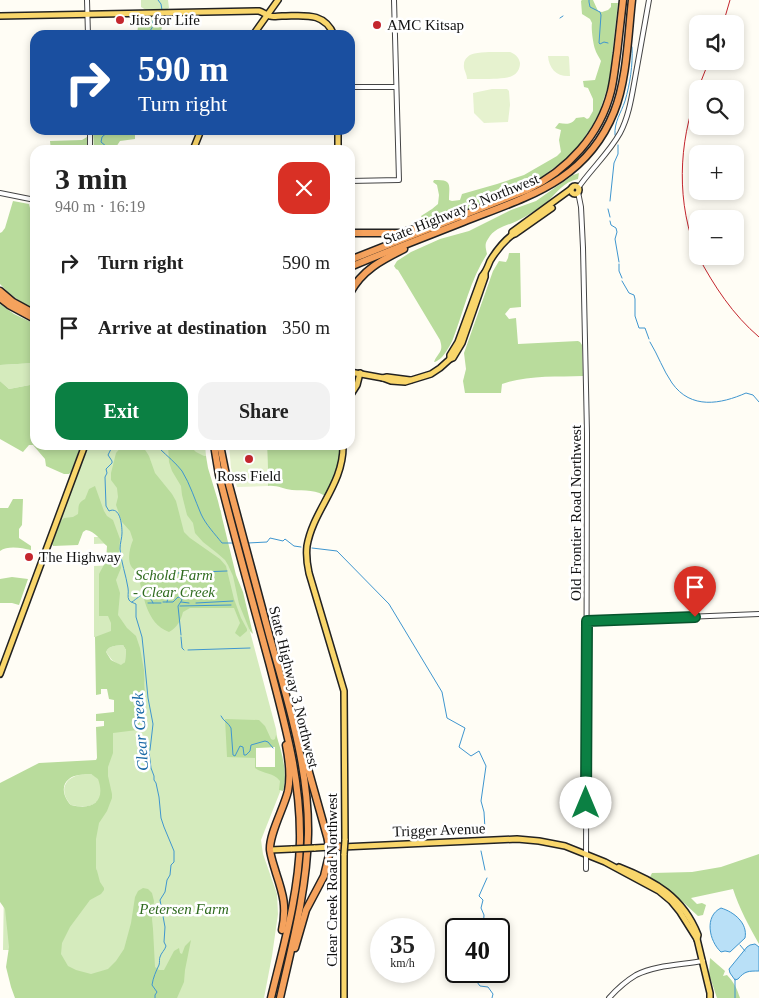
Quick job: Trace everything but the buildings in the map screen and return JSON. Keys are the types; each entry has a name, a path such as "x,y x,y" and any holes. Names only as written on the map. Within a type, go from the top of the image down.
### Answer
{"highway":[{"name":"State Highway 3 Northwest","path":"355,258 518,194 542,182 562,168 592,134 602,117 611,93 623,3"},
{"name":"State Highway 3 Northwest","path":"355,266 542,190 559,180 580,163 601,137 613,114 622,81 632,3"},
{"path":"355,284 370,268 380,261 500,208"},
{"path":"355,233 402,232 466,214"},
{"path":"355,266 403,250"},
{"path":"0,291 30,314"},
{"path":"0,298 9,305 30,315"},
{"name":"State Highway 3 Northwest","path":"215,450 283,684 306,791 308,834 305,874 280,998"},
{"name":"State Highway 3 Northwest","path":"221,450 219,458 228,510 290,746 298,797 300,844 296,886 270,998"},
{"path":"282,987 304,915 324,876 329,855 328,840 294,715 283,684"},
{"path":"270,998 284,922 284,897 270,850 290,778 278,697"},
{"path":"328,840 333,845 343,844"},
{"path":"329,855 343,844"}],"main road":[{"path":"256,30 278,0"},
{"path":"274,6 274,11 277,14 288,16"},
{"path":"0,16 262,11 271,17 310,16 318,18 328,24 331,30"},
{"path":"355,372 396,382 406,382 433,372 450,358 453,358 462,343 485,273 497,251 512,235 575,191"},
{"path":"355,388 360,373"},
{"path":"0,674 83,450"},
{"name":"Clear Creek Road Northwest","path":"343,450 339,473 312,530 306,556 309,574 344,691 344,998"},
{"name":"Trigger Avenue","path":"270,850 329,847 343,844 523,840 554,844 586,854 645,881 660,891 675,905 684,916 697,939 711,996"}],"street":[{"path":"87,0 88,30"},
{"path":"355,182 399,180 394,0"},
{"path":"575,191 612,146 624,124 629,110 649,0"},
{"path":"355,88 396,87"},
{"name":"Old Frontier Road Northwest","path":"575,191 580,201 587,426 586,869"},
{"path":"0,193 30,199"},
{"path":"587,621 759,614"},
{"path":"609,998 626,982 644,972 654,968 703,960"}],"green space":[{"path":"141,0 168,0 169,8 166,10 146,10 141,7"},
{"path":"582,0 593,0 598,11 602,12 611,7 611,3 618,3 609,83 599,113 579,145 566,159 536,181 463,211 431,221 423,221 421,216 438,204 439,195 437,185 433,182 434,180 444,181 449,184 449,200 452,201 460,200 462,194 524,175 561,152 559,140 561,130 555,128 559,123 571,123 576,118 589,118 593,111 593,99 588,88 584,87 583,81 595,80 601,61 594,46 592,23 590,19 582,14"},
{"path":"153,15 161,19 161,30 138,30 139,18"},
{"path":"483,52 510,52 519,59 520,63 518,71 514,75 497,79 467,79 464,63 470,55"},
{"path":"548,56 568,56 570,76 561,75 554,71"},
{"path":"492,89 507,89 509,91 508,122 484,123 474,113 473,93"},
{"path":"93,135 135,135 135,139 120,141 117,145 94,145"},
{"path":"87,137 87,145 50,145 50,141 82,140"},
{"path":"579,173 578,179 564,185 540,207 491,235 486,245 487,254 472,285 453,339 443,356 434,362 441,350 440,340 394,266 397,261 411,252 440,239 469,231 511,210 536,201 573,175"},
{"path":"13,201 29,204 30,307 8,292 0,284 0,233 5,228"},
{"path":"509,253 520,253 521,307 510,308 505,314 509,319 516,318 518,344 578,341 582,345 583,376 521,379 502,384 501,393 465,393 463,381 466,369 464,353 493,271 499,261 506,262"},
{"path":"0,304 14,314 30,322 30,363 0,365"},
{"path":"30,363 30,385 9,389 0,381 0,365"},
{"path":"0,381 9,389 30,385 30,445 23,452 0,439"},
{"path":"37,450 79,450 69,474 64,474 46,466 45,459"},
{"path":"83,450 205,450 206,456 204,456 210,494 221,511 223,530 276,729 282,770 280,792 261,840 263,854 277,894 278,914 264,998 34,998 34,950 3,950 4,888 97,871 96,802 81,807 71,805 65,796 64,787 69,780 79,775 90,774 98,778 97,730 138,729 142,717 145,694 144,682 135,636 94,637 94,566 116,565 116,543 94,544 94,537 115,537 112,521 105,516 89,513 78,544 48,545","holes":["275,747 275,767 256,767 256,748"]},
{"name":"Schold Farm - Clear Creek","path":"119,450 145,450 155,473 176,501 184,532 220,559 226,566 234,599 247,629 240,637 235,633 240,623 234,608 190,608 183,612 178,624 169,632 161,628 150,615 137,572 129,560 133,540 130,531 122,522 116,505 118,497 117,488 111,480 111,473 116,453"},
{"path":"168,450 194,450 206,456 253,634 239,604 233,576 228,565 225,560 195,533 193,523 187,515 181,486 169,462"},
{"name":"Ross Field","path":"229,450 267,450 268,486 237,487 231,468"},
{"path":"267,450 343,450 327,498 315,492 268,486"},
{"path":"95,486 104,511 113,520 120,539 121,568 116,580 120,593 118,615 127,628 136,636 144,670 145,694 142,719 137,730 113,733 113,753 108,767 112,798 107,811 99,823 96,839 96,867 104,890 101,894 90,900 70,927 62,943 61,954 68,966 76,970 91,974 108,969 124,949 135,897 138,891 143,888 148,889 152,893 154,901 152,919 155,967 159,970 164,970 174,951 179,948 182,954 185,946 191,940 184,982 177,998 15,998 6,967 9,947 5,909 0,902 0,783 39,763 96,760 96,727 104,726 104,721 96,721 96,714 114,712 114,700 109,699 107,689 101,689 101,694 96,695 95,637 111,631 111,623 108,616 99,616 99,574 106,561 107,546 95,534 86,530 83,532 78,545 53,546 52,543 61,521 64,518 73,517 78,514 80,504 85,499 89,489","holes":["123,645 126,650 125,662 121,665 111,660 106,652 111,647","91,774 98,779 100,787 99,798 96,802 86,807 71,805 65,796 64,788 66,782 72,777"]},
{"path":"13,499 23,499 22,525 19,529 19,538 31,546 31,550 11,548 0,551 0,508 8,508"},
{"path":"12,577 28,579 19,605 0,603 0,579"},
{"path":"123,645 126,650 125,662 121,666 112,660 106,652 111,647"},
{"path":"225,719 259,720 265,726 271,739 275,739 276,735 285,770 283,791 279,790 280,781 277,778 255,768 255,758 227,757","holes":["275,747 275,767 256,767 256,748"]},
{"path":"759,854 759,944 741,910 733,889 691,898 697,904 702,903 706,905 703,915 698,916 650,877 652,873 692,872 721,867"},
{"path":"710,958 725,971 723,976 727,975 732,980 740,998 717,998 709,974"}],"water":[{"path":"721,908 735,915 744,928 745,938 730,952 721,952 711,935 710,923 712,917"},
{"path":"755,944 759,947 759,971 747,972 735,980 729,969 747,947"}],"waterway":[{"name":"Clear Creek","path":"158,0 162,10"},
{"path":"589,0 590,7 600,12 601,15 599,43 608,43"},
{"name":"Clear Creek","path":"150,30 153,18 160,18 162,15"},
{"path":"615,135 617,122 630,81 632,47"},
{"name":"Clear Creek","path":"104,135 101,142 105,145"},
{"path":"610,201 618,145"},
{"path":"608,209 610,217"},
{"path":"610,221 617,232 615,239 619,262"},
{"path":"619,264 622,278"},
{"path":"622,281 629,293 634,295 635,316 639,328 645,328 649,339"},
{"path":"650,342 672,383 688,398 697,401 717,402 746,393 753,395 759,402"},
{"name":"Clear Creek","path":"110,450 108,455 112,463 106,469 105,477 106,506 109,511 116,511 121,521 120,547 128,588 128,599 136,604 136,617 142,637 148,698 153,724 149,752 151,768 159,797 161,818 174,851 174,862 171,865 165,892 160,900 166,946 152,982 157,992 155,998"},
{"path":"161,450 182,471 208,526 222,543 233,543"},
{"path":"248,543 267,542 270,538 283,541 285,539 294,546 301,547"},
{"path":"312,548 337,551 389,604 442,692 447,718 465,728 459,747 471,756 479,751 486,766 481,801 485,829"},
{"path":"177,573 227,571"},
{"path":"167,602 174,590"},
{"path":"132,602 141,595 146,594 153,603"},
{"path":"163,602 173,602 178,597 181,598 182,600 178,606 181,635"},
{"path":"196,603 233,601"},
{"path":"181,602 189,603"},
{"path":"148,603 161,603"},
{"path":"180,606 231,605"},
{"path":"181,637 184,650"},
{"path":"188,650 250,648"},
{"path":"221,716 231,728 233,755 235,756 240,746 243,747 244,755 246,755 250,751 251,745 265,741 273,748"},
{"path":"481,851 485,870"},
{"path":"484,918 481,908 483,900 479,896 487,878"},
{"path":"740,945 745,951"},
{"path":"735,979 735,998"},
{"path":"478,983 480,986 488,987 493,994 492,998"}],"railway":[{"path":"726,15 730,0"},
{"path":"702,80 705,70"},
{"path":"689,119 683,152 682,174 683,195 689,228"},
{"path":"703,265 725,300 759,337"}],"place":[{"name":"Jits for Life","path":"120,20"},
{"name":"AMC Kitsap","path":"377,25"},
{"name":"Ross Field","path":"249,459"},
{"name":"The Highway","path":"29,557"}],"route":[{"path":"586,803 587,621 695,617"}],"park label":[{"name":"Petersen Farm","path":"184,909"}]}
